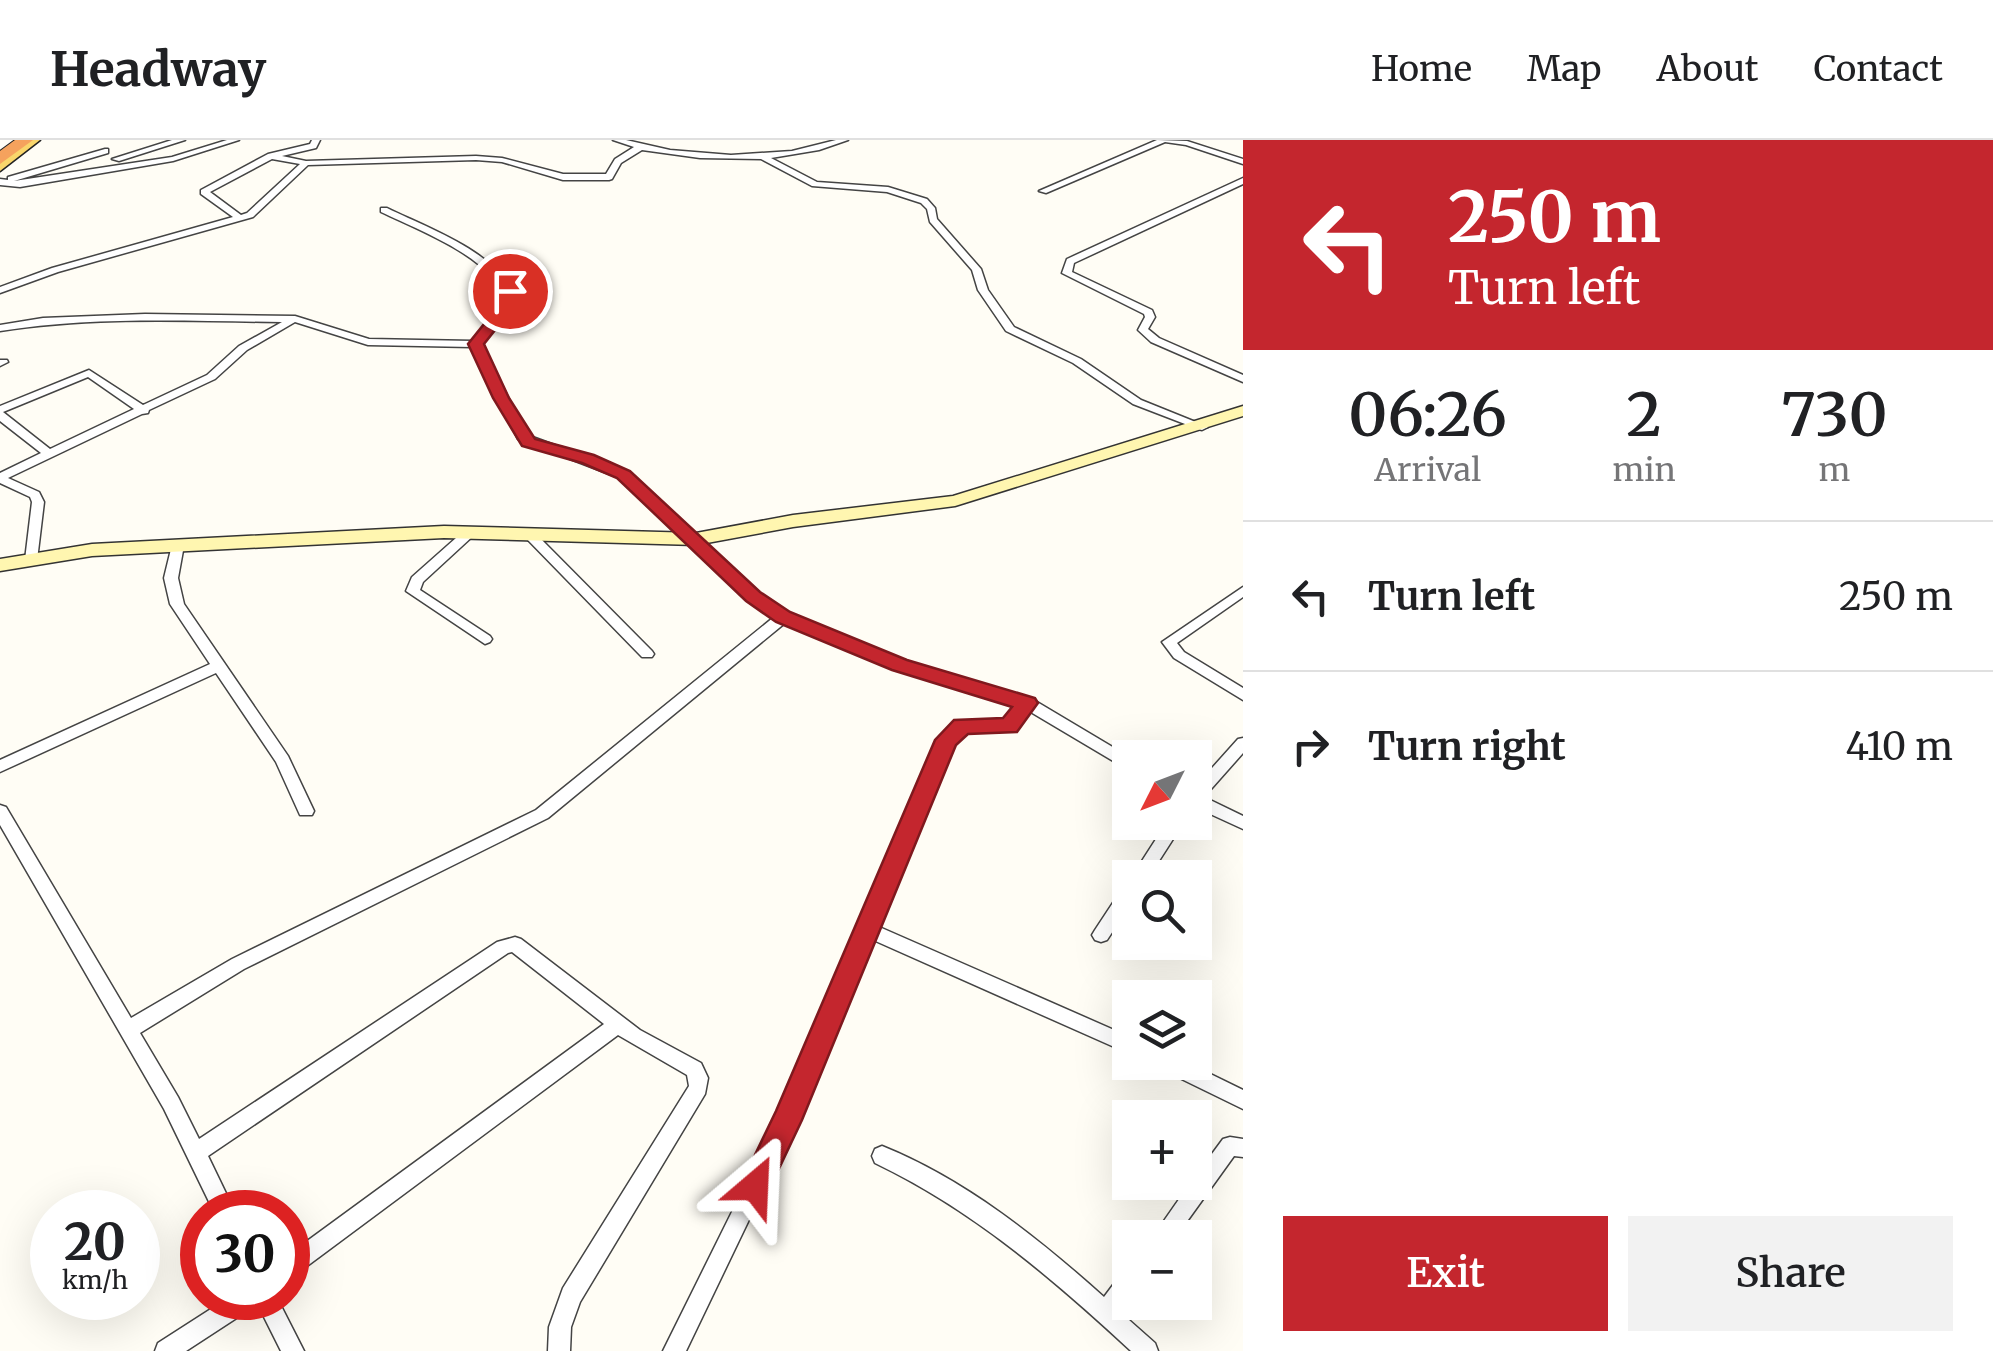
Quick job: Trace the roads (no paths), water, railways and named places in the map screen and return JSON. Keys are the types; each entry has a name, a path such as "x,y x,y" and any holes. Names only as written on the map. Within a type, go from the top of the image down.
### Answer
{"highway":[{"path":"0,155 25,140"}],"main road":[{"path":"0,155 16,140"},
{"path":"1,177 33,140"}],"street":[{"path":"20,184 181,140"},
{"path":"1,177 20,184 172,159 235,140"},
{"path":"240,218 204,192 271,156 313,146 316,140"},
{"path":"618,140 640,147 765,158 813,152 844,140"},
{"path":"1043,191 1164,140 1187,143 1243,162"},
{"path":"271,156 306,164 488,158 563,177 609,177 618,161 640,147"},
{"path":"1,177 105,150"},
{"path":"765,158 815,184 888,190 924,201 931,208 933,220 976,269 983,290 1010,328 1076,361 1137,402 1202,427"},
{"path":"0,290 55,270 240,218 275,194 306,164"},
{"path":"1243,180 1070,261 1067,273 1148,312 1150,317 1143,330 1155,340 1243,378"},
{"path":"384,210 470,255 502,278 510,298 476,344"},
{"path":"0,328 44,321 145,317 295,319 368,342 476,344"},
{"path":"0,478 211,377 244,348 295,319"},
{"path":"476,344 522,438 624,474 753,597 783,617 899,665 1027,703 1112,753"},
{"path":"50,455 0,412 89,373 144,411"},
{"path":"0,566 92,550 470,533 696,539 793,520 955,502 1243,412"},
{"path":"0,478 35,494 38,502 31,560"},
{"path":"470,533 417,580 414,591 486,639"},
{"path":"528,534 647,654"},
{"path":"178,545 172,578 177,604 284,760 306,811"},
{"path":"1243,591 1170,642 1179,655 1243,695"},
{"path":"128,1030 238,964 542,814 783,617"},
{"path":"0,766 218,666"},
{"path":"674,1351 787,1120 946,740 962,726 1009,726 1027,703"},
{"path":"1212,779 1243,743"},
{"path":"1212,806 1243,822"},
{"path":"0,811 128,1030 213,1190"},
{"path":"1101,935 1112,918"},
{"path":"868,930 1112,1038"},
{"path":"195,1153 504,947 515,944 618,1024 694,1069 699,1078 698,1088 571,1296 560,1327 559,1351"},
{"path":"310,1252 618,1024"},
{"path":"1202,1080 1243,1100"},
{"path":"1175,1220 1230,1146 1243,1148"},
{"path":"882,1156 931,1176 1010,1232 1147,1351"},
{"path":"1106,1313 1112,1305"},
{"path":"166,1351 213,1320"},
{"path":"277,1320 292,1351"}]}
